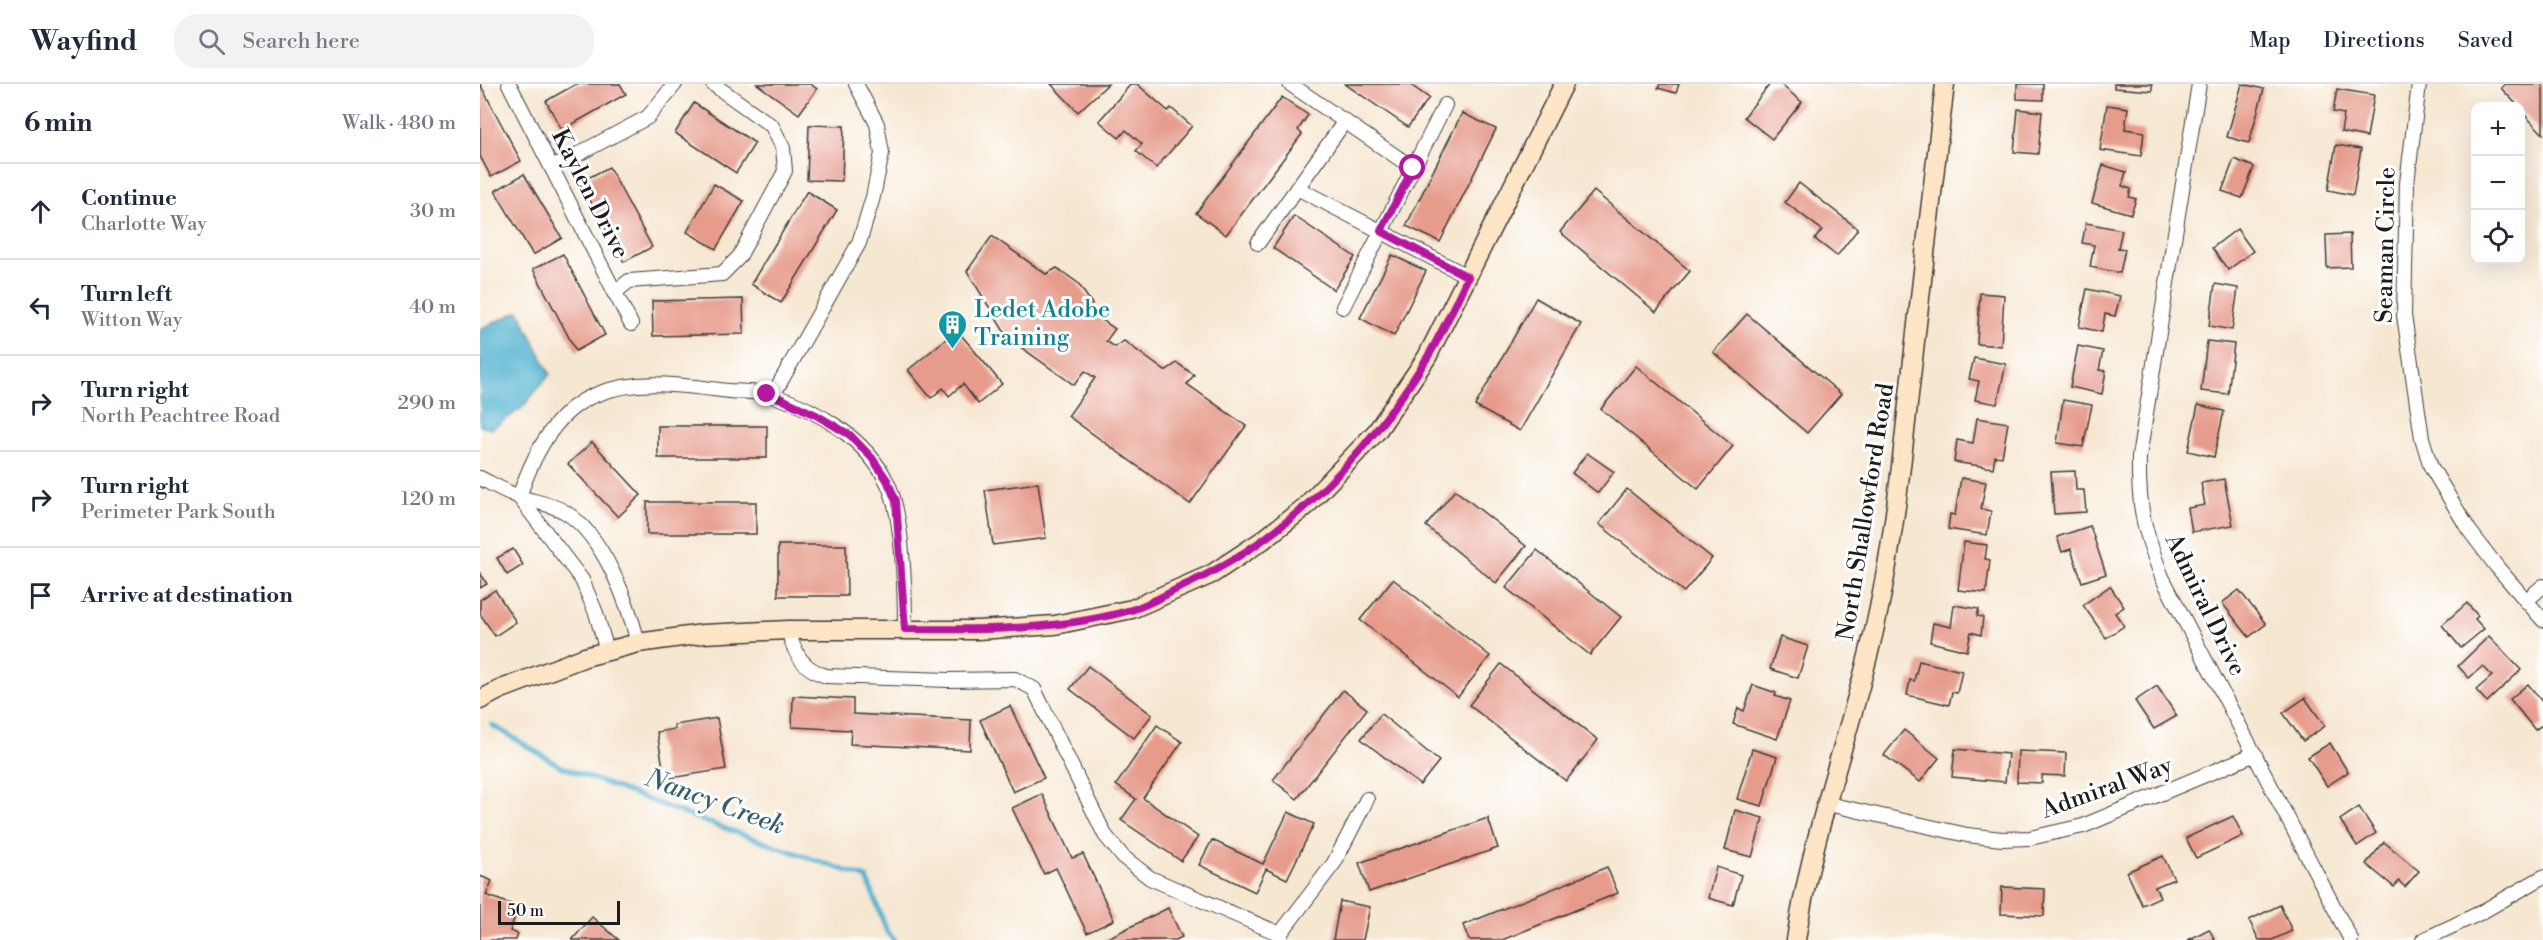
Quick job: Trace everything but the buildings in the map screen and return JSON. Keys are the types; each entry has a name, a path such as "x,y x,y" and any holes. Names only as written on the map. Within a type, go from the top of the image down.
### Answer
{"street":[{"name":"Kaylen Drive","path":"509,84 631,324"},
{"path":"552,168 648,117 675,84"},
{"path":"614,292 629,282 722,274 739,257 785,171 783,148 772,126 713,84"},
{"path":"773,395 859,243 873,197 882,153 877,124 856,84"},
{"path":"1290,84 1413,168"},
{"path":"480,700 499,690 607,651 638,643 703,634 789,630 977,630 1055,625 1132,609 1212,573 1237,559 1305,507 1377,431 1427,357 1564,84"},
{"name":"North Shallowford Road","path":"1796,940 1804,891 1883,592 1897,503 1945,84"},
{"name":"Admiral Drive","path":"2199,84 2139,457 2141,513 2145,535 2162,577 2351,940"},
{"name":"Seaman Circle","path":"2419,84 2407,183 2404,315 2422,438 2431,467 2469,530 2543,620"},
{"path":"1343,307 1445,105"},
{"path":"1258,243 1345,121"},
{"path":"1297,188 1468,277"},
{"path":"519,497 526,475 548,436 568,413 594,395 631,385 661,384 773,395 816,415 850,435 872,458 887,480 896,501 905,629"},
{"path":"480,478 519,497 536,500 564,511 574,518 589,536 624,595 638,643"},
{"path":"519,497 582,580 596,613 607,651"},
{"path":"2526,602 2543,586"},
{"path":"789,630 801,662 813,672 826,676 949,680 1015,679 1034,689 1105,835 1123,857 1150,878 1280,937 1334,863 1367,799"},
{"name":"Admiral Way","path":"1828,804 1967,835 2002,839 2030,838 2083,825 2255,754"},
{"path":"2423,940 2480,913 2543,877"}],"water":[{"path":"519,311 550,374 521,409 491,429 480,426 480,329"}],"waterway":[{"name":"Nancy Creek","path":"492,725 560,766 701,820 867,878 887,932 894,940"}],"place":[{"name":"Ledet Adobe Training","path":"953,350"}],"route":[{"path":"767,394 816,415 850,435 872,458 887,480 896,501 905,629 977,630 1055,625 1132,609 1212,573 1237,559 1305,507 1377,431 1427,357 1468,277 1381,231 1413,168"}]}
